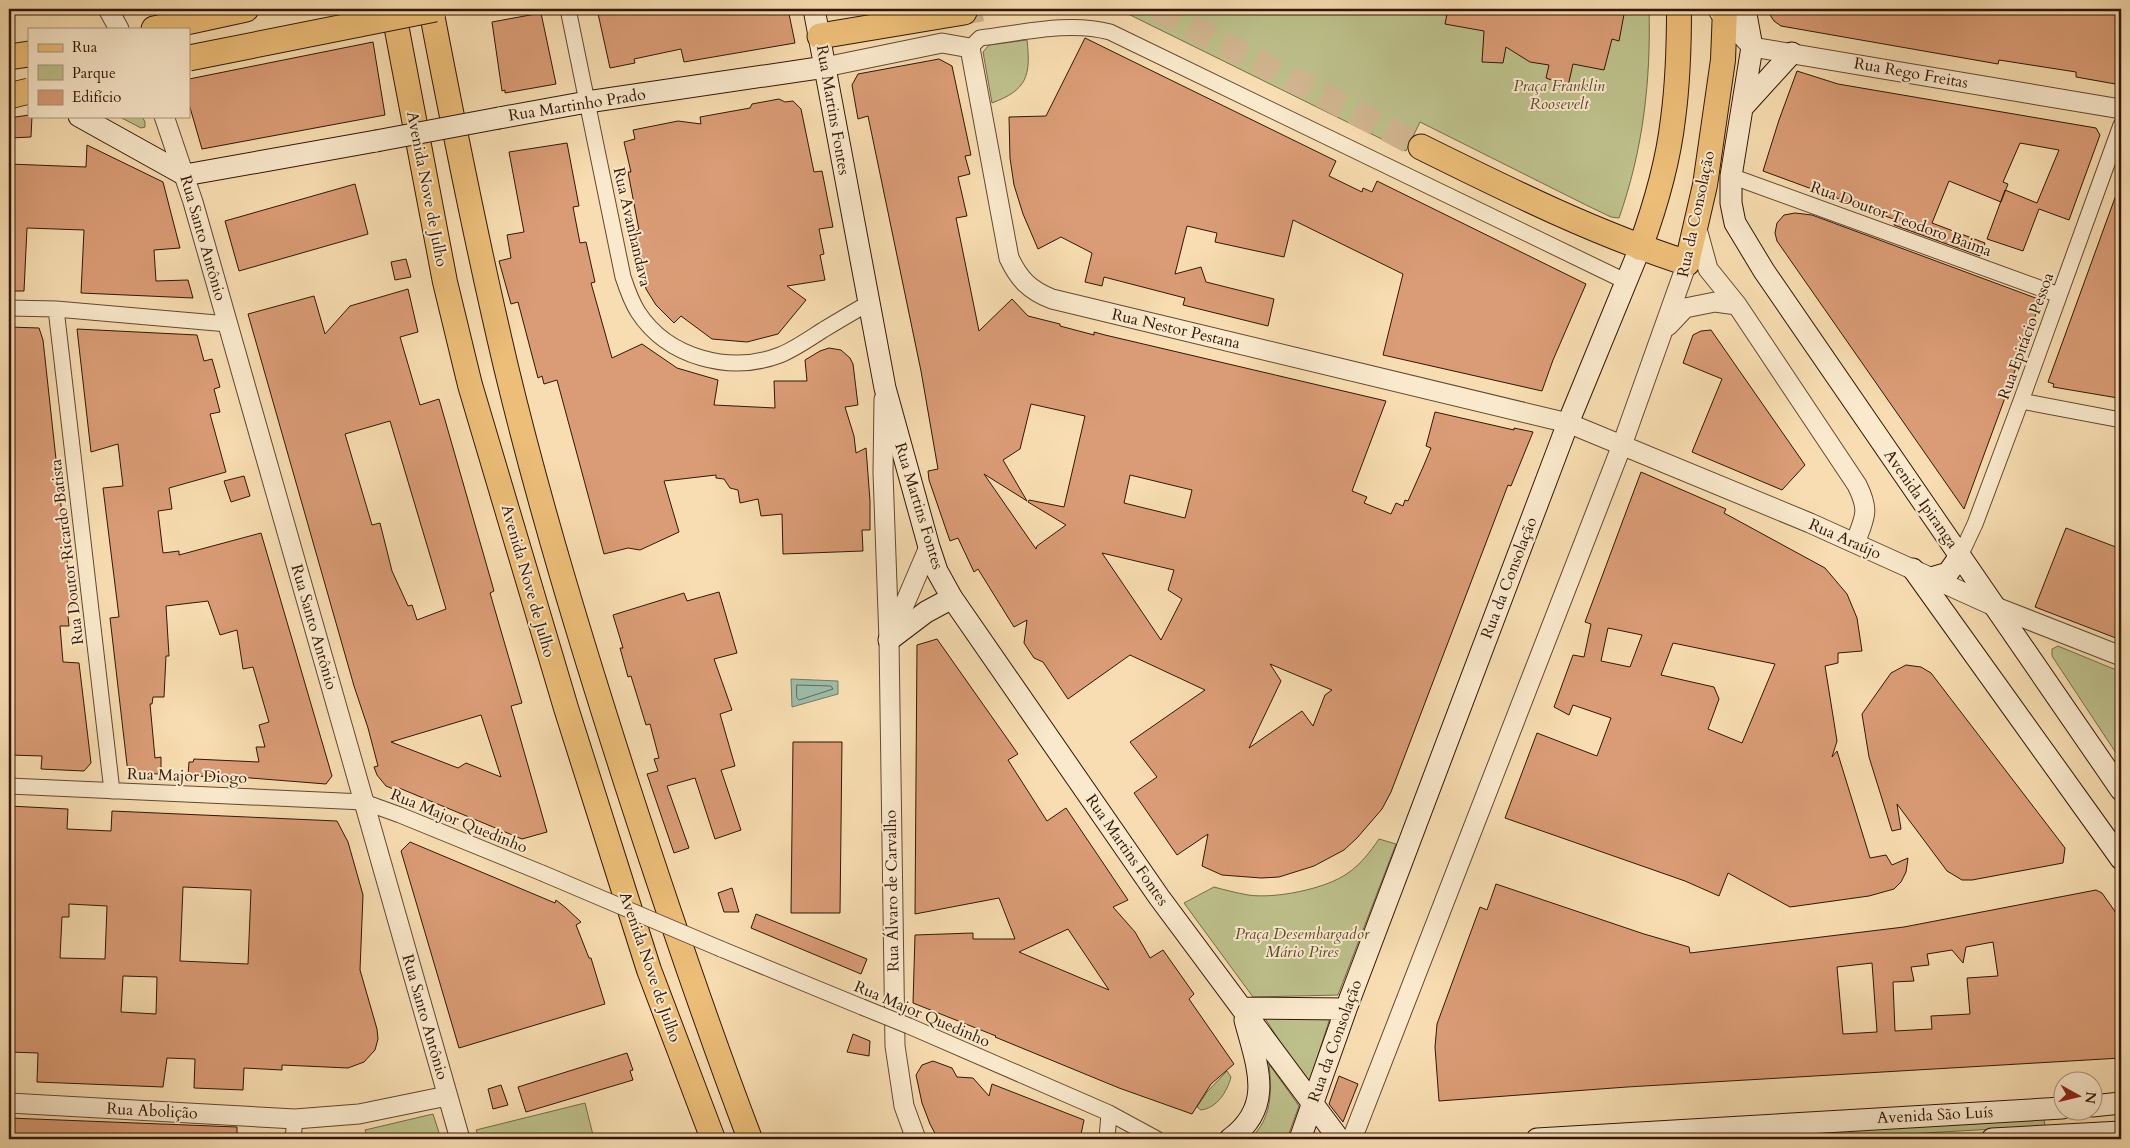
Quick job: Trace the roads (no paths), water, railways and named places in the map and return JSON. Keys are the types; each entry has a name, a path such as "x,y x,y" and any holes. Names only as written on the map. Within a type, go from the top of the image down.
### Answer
{"highway":[{"path":"159,28 246,9"},
{"path":"190,58 433,9"},
{"path":"820,36 964,12"},
{"path":"9,57 28,54"},
{"path":"9,96 28,92"},
{"path":"1421,147 1552,211 1640,248 1687,263"}],"main road":[{"name":"Avenida Nove de Julho","path":"393,9 442,264 470,385 566,708 649,970 713,1139"},
{"name":"Avenida Nove de Julho","path":"433,9 501,343 558,565 667,908 750,1139"},
{"name":"Rua Martins Fontes","path":"814,9 885,388 937,570 952,598 1159,897 1339,1139"},
{"name":"Rua da Consolação","path":"1300,1139 1346,1009 1568,423 1653,212 1673,121 1678,69 1679,9"},
{"name":"Rua da Consolação","path":"1728,12 1752,47 1731,176 1731,202"},
{"name":"Rua da Consolação","path":"1687,263 1705,185 1728,12"},
{"path":"1742,108 1792,53"},
{"name":"Rua Martinho Prado","path":"185,176 587,102 825,67"},
{"path":"9,82 28,92"},
{"path":"83,118 185,176"},
{"name":"Avenida Ipiranga","path":"1731,202 1735,223 1743,240 2121,790"},
{"path":"1922,574 1948,573 1960,556"},
{"path":"1922,574 2121,859"},
{"path":"889,640 926,612 952,598"},
{"name":"Rua Martins Fontes","path":"1230,1139 1250,1122 1258,1102 1258,1073 1242,1008"},
{"path":"1242,1008 1346,1009"},
{"path":"2102,1105 2121,1103"},
{"name":"Avenida São Luís","path":"1537,1139 2052,1109"},
{"name":"Avenida São Luís","path":"1992,1139 2121,1132"}],"street":[{"path":"108,9 118,28"},
{"name":"Rua Avanhandava","path":"568,9 623,277 638,312 666,340 688,354 704,360 729,364 761,361 789,350 869,303"},
{"path":"970,48 980,38 1076,27 1095,28 1110,32 1625,281"},
{"name":"Rua Martinho Prado","path":"825,67 942,43 970,48"},
{"name":"Rua Rego Freitas","path":"1752,47 2121,109"},
{"name":"Rua Nestor Pestana","path":"970,48 1009,258 1017,274 1028,288 1052,299 1568,423"},
{"name":"Rua Santo Antônio","path":"165,118 185,176 228,324 460,1139"},
{"name":"Rua Epitácio Pessoa","path":"1960,556 1975,524 2121,126"},
{"name":"Rua Doutor Teodoro Baima","path":"1731,176 2059,295"},
{"path":"1696,223 1708,269 1736,305 1864,498 1866,509 1855,543"},
{"name":"Rua da Consolação","path":"1352,1139 1622,445 1687,263"},
{"path":"1665,329 1686,308 1715,302 1736,305"},
{"path":"9,308 56,309 228,324"},
{"name":"Rua Doutor Ricardo Batista","path":"56,309 112,791"},
{"name":"Rua Álvaro de Carvalho","path":"885,388 883,472 889,640 895,1046 904,1106 916,1139"},
{"path":"2021,401 2121,420"},
{"name":"Rua Araújo","path":"1568,423 1855,543 1996,607 2121,656"},
{"name":"Rua Álvaro de Carvalho","path":"889,640 929,547"},
{"name":"Rua Major Diogo","path":"9,786 364,802"},
{"name":"Rua Major Quedinho","path":"364,802 542,873 909,1026 1109,1112 1157,1139"},
{"name":"Rua Abolição","path":"9,1103 296,1118 359,1114 447,1096"},
{"path":"1107,1139 1109,1112"},
{"path":"293,1139 296,1118"}],"water":[{"path":"791,679 838,681 838,694 792,707"}],"tunnel":[{"path":"964,12 982,9"},
{"path":"1157,9 1421,147"}],"park label":[{"name":"Praça Franklin Roosevelt","path":"1559,95"},
{"name":"Praça Desembargador Mário Pires","path":"1302,943"}]}
